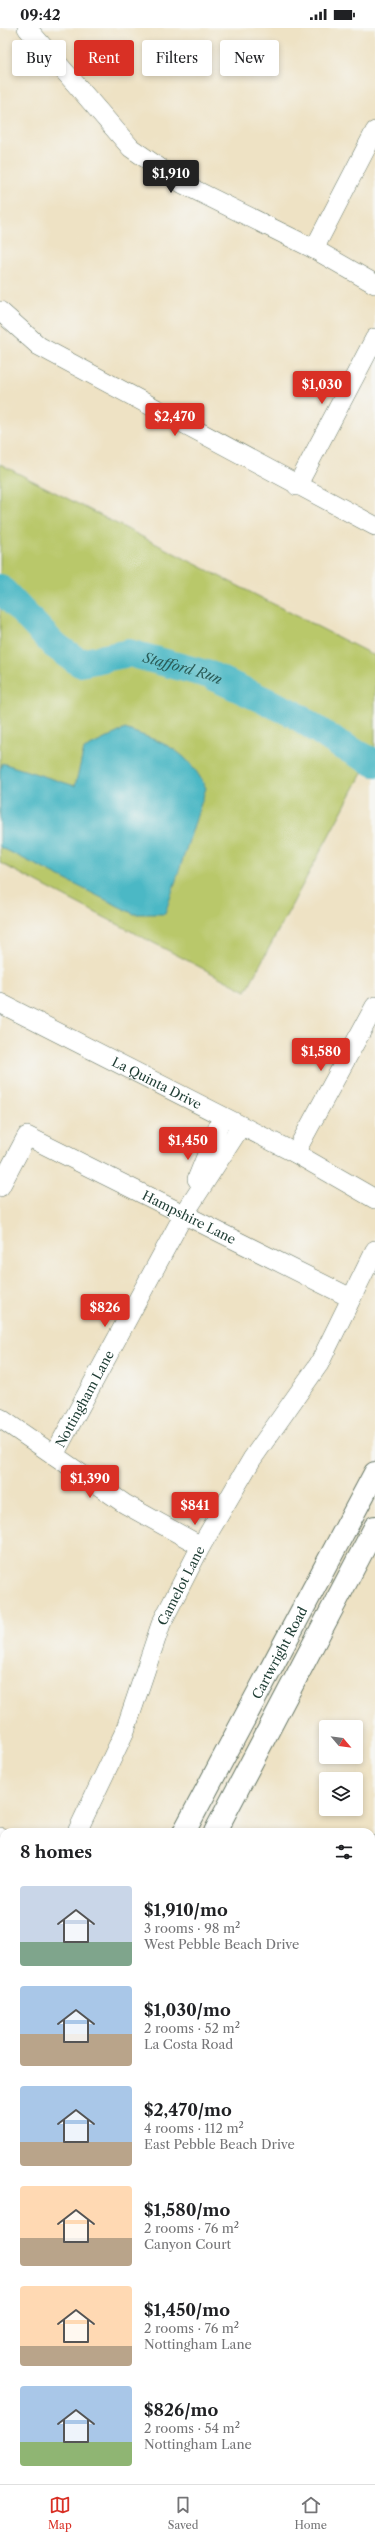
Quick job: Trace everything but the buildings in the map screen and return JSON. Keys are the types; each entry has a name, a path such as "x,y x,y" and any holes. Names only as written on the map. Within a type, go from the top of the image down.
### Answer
{"main road":[{"name":"Cartwright Road","path":"186,1828 375,1473"},
{"name":"Cartwright Road","path":"217,1828 375,1527"}],"street":[{"path":"26,28 131,148 183,184 314,248 375,284"},
{"path":"314,248 375,131"},
{"path":"0,311 39,346 297,486 375,526"},
{"path":"297,486 375,338"},
{"name":"La Quinta Drive","path":"0,1003 295,1153 375,1199"},
{"path":"295,1153 375,1006"},
{"name":"Nottingham Lane","path":"183,1216 222,1117"},
{"name":"Nottingham Lane","path":"54,1455 183,1216 241,1126"},
{"name":"Hampshire Lane","path":"0,1187 27,1136 183,1216 351,1298"},
{"name":"Camelot Lane","path":"79,1828 125,1731 161,1624 201,1546 252,1459 319,1364 375,1250"},
{"path":"0,1418 125,1504 201,1546"}],"green space":[{"path":"0,464 375,656 375,749 246,991 0,863"}],"water":[{"path":"125,729 162,743 182,755 206,788 165,914 134,914 0,847 0,770 2,763 75,786 84,749"}],"waterway":[{"name":"Stafford Run","path":"0,588 53,644 80,663 129,653 210,675 294,714 337,743 375,763"}]}
